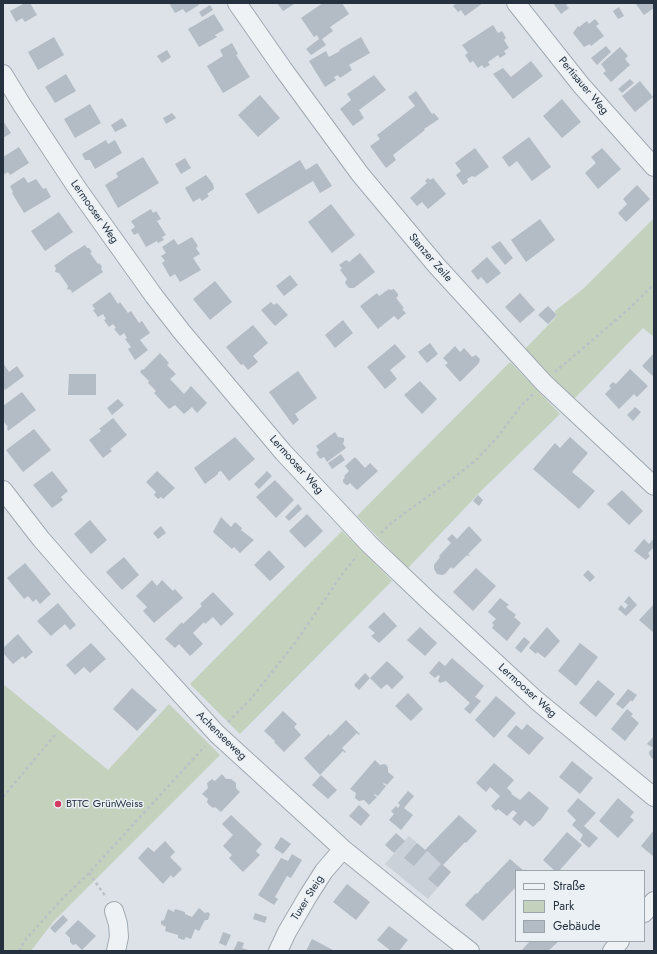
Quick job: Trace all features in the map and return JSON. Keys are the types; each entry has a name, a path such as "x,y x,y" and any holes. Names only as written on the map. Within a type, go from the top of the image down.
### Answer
{"street":[{"name":"Stanzer Zeile","path":"238,3 283,69 360,174 436,265 544,383 654,486"},
{"name":"Pertisauer Weg","path":"516,3 581,85 654,167"},
{"name":"Lermooser Weg","path":"3,74 77,188 124,255 182,332 283,452 369,544 536,700 654,797"},
{"name":"Achenseeweg","path":"3,490 41,539 75,578 217,734 343,849 470,951"},
{"name":"Tuxer Steig","path":"278,951 308,896 324,871 343,849"},
{"path":"645,911 654,901"},
{"path":"114,911 118,924 119,938 116,951"},
{"path":"612,951 619,942"}],"path":[{"path":"19,951 26,940 63,898 89,873 189,762 250,700 295,643 343,572 369,544 390,524 475,461 496,439 520,407 544,383 630,308 654,284"},
{"path":"3,797 55,735"},
{"path":"89,873 114,911"}],"shaded area":[{"path":"409,836 451,872 428,899 385,864"}],"green space":[{"path":"654,218 654,337 643,328 574,399 525,349 557,316 555,311 583,289"},
{"path":"510,362 560,414 482,490 408,568 357,516"},
{"path":"342,531 392,581 240,734 190,684"},
{"path":"3,684 108,770 169,704 220,755 53,922 31,951 3,951"}],"building":[{"path":"25,3 30,3 37,15 25,22 22,18 16,22 10,11"},
{"path":"169,3 198,3 199,5 186,13 183,9 175,13"},
{"path":"277,3 296,3 283,11"},
{"path":"323,3 342,3 349,14 330,27 333,31 322,39 326,45 311,55 306,49 319,39 317,35 314,37 301,18"},
{"path":"456,3 483,3 465,16 461,10 458,12 453,6"},
{"path":"553,3 569,3 566,5 569,8 561,14"},
{"path":"635,3 654,3 654,8 644,15"},
{"path":"210,5 213,10 202,17 199,12"},
{"path":"619,7 624,16 618,19 613,11"},
{"path":"214,14 224,30 215,35 217,37 199,47 188,29"},
{"path":"595,19 599,24 596,26 604,36 591,46 590,44 584,47 573,33 578,26 579,27 587,21 589,24"},
{"path":"493,25 498,33 502,31 506,38 504,40 509,48 504,51 506,54 500,58 498,55 488,62 490,65 484,68 482,65 478,68 473,61 470,63 465,55 468,53 462,45"},
{"path":"54,37 64,55 38,70 28,52"},
{"path":"361,37 370,53 349,65 352,70 340,78 338,75 334,77 336,80 325,87 309,61 326,51 329,57"},
{"path":"232,43 238,54 236,55 250,77 223,93 207,66 223,56 220,50"},
{"path":"606,46 611,52 597,65 591,58"},
{"path":"620,47 628,56 625,59 630,65 611,82 603,73 606,71 601,64"},
{"path":"167,50 171,57 162,63 157,56"},
{"path":"531,61 543,76 513,99 493,74 503,68 511,77"},
{"path":"66,74 76,91 55,103 45,87"},
{"path":"374,75 386,90 359,110 364,118 353,126 340,109 351,100 347,94"},
{"path":"630,79 634,83 622,93 618,89"},
{"path":"640,81 653,97 635,112 622,96"},
{"path":"416,91 432,114 434,113 439,119 424,129 425,130 393,155 396,160 386,168 370,146 380,139 377,135 415,106 408,97"},
{"path":"260,95 280,118 258,137 238,115"},
{"path":"562,99 581,122 562,138 543,116"},
{"path":"90,104 101,123 75,138 64,119"},
{"path":"172,113 176,118 166,124 163,118"},
{"path":"122,118 127,126 115,132 111,125"},
{"path":"3,121 11,133 3,138"},
{"path":"529,137 551,167 532,181 517,161 509,167 502,157"},
{"path":"106,140 108,144 115,140 122,153 95,169 90,160 85,160 82,154"},
{"path":"19,147 29,163 10,175 8,172 3,175 3,157"},
{"path":"475,148 489,167 475,177 472,176 467,179 468,182 463,185 456,175 461,171 455,163"},
{"path":"602,148 621,169 598,189 585,173 596,163 591,157"},
{"path":"143,157 159,183 118,208 105,185 118,177 116,173"},
{"path":"185,158 191,168 181,174 175,164"},
{"path":"300,160 306,170 317,163 332,186 320,193 313,181 258,214 245,194"},
{"path":"206,175 213,184 214,189 207,194 209,196 202,201 200,198 193,202 185,188"},
{"path":"24,177 28,183 36,179 43,189 46,188 51,197 24,213 12,193 13,192 10,186"},
{"path":"428,178 430,180 433,178 446,194 428,209 422,202 417,206 410,198 427,183 425,181"},
{"path":"637,185 650,199 626,222 618,213 627,204 623,199"},
{"path":"331,204 355,235 332,253 308,222"},
{"path":"151,209 153,213 156,211 161,219 157,221 166,235 162,237 164,240 158,243 157,241 146,247 138,233 134,235 131,230 135,227 131,221"},
{"path":"59,212 73,232 45,251 31,231"},
{"path":"540,219 555,240 526,262 511,240"},
{"path":"192,237 198,246 196,248 200,254 193,258 201,270 180,282 175,274 170,277 162,263 165,261 161,256 166,253 162,247 174,239 178,245"},
{"path":"500,241 513,258 505,265 491,247"},
{"path":"85,245 92,252 90,253 98,264 99,263 102,267 101,269 103,272 72,293 71,290 67,289 68,286 59,273 55,272 56,268 54,266"},
{"path":"360,253 375,272 354,288 349,288 345,283 347,279 340,270 342,268 339,265 346,260 349,262"},
{"path":"487,257 501,273 487,284 481,277 478,280 471,271"},
{"path":"290,275 298,285 284,296 276,286"},
{"path":"215,281 232,302 210,320 193,299"},
{"path":"389,289 394,289 398,294 396,298 406,313 398,320 394,316 378,329 360,306 377,293 379,296"},
{"path":"110,292 118,304 120,302 128,313 131,311 139,323 142,321 150,333 140,340 148,350 135,360 128,349 131,347 125,339 127,338 124,333 120,336 114,329 116,328 113,324 109,327 104,320 106,319 103,314 98,317 93,310 95,309 92,305"},
{"path":"520,293 535,310 520,323 505,307"},
{"path":"271,302 274,305 277,303 288,315 275,326 261,310"},
{"path":"548,306 557,315 548,324 538,315"},
{"path":"343,320 353,333 335,348 325,335"},
{"path":"253,325 268,343 253,356 258,362 248,370 243,364 241,365 226,347"},
{"path":"430,343 438,354 427,363 418,352"},
{"path":"395,344 406,357 390,370 397,379 385,389 367,367"},
{"path":"455,346 460,352 464,348 472,357 476,355 480,359 479,363 460,382 445,365 448,363 443,358"},
{"path":"160,353 169,363 167,365 176,374 170,379 184,394 191,386 207,403 197,413 192,407 184,414 175,405 169,409 154,393 156,391 140,372"},
{"path":"654,353 654,377 642,366"},
{"path":"3,363 9,372 17,366 24,376 5,390 3,387"},
{"path":"630,369 648,386 637,397 634,394 619,409 605,394 611,388 609,386 613,382 616,384"},
{"path":"298,371 317,398 295,414 299,420 293,425 269,392"},
{"path":"69,374 96,374 96,395 68,395"},
{"path":"420,381 437,399 422,414 404,395"},
{"path":"22,392 36,410 8,431 8,427 3,421 3,406"},
{"path":"118,399 124,405 112,415 107,408"},
{"path":"635,407 641,412 633,421 627,415"},
{"path":"113,418 127,435 110,449 112,451 103,458 89,440 101,431 99,429"},
{"path":"34,429 51,450 23,472 6,450"},
{"path":"335,432 338,437 344,438 343,444 346,448 327,462 324,457 320,459 316,453 319,450 316,446"},
{"path":"235,437 255,459 229,481 221,471 205,484 194,468"},
{"path":"570,437 588,453 572,472 595,491 579,509 533,469 555,443 560,448"},
{"path":"341,454 345,460 332,469 328,463"},
{"path":"355,457 365,468 370,463 378,471 357,490 350,483 346,485 343,482 344,476 349,471 345,466"},
{"path":"52,471 68,491 61,497 63,500 52,508 33,485"},
{"path":"157,471 175,488 163,499 161,497 158,499 154,495 156,492 146,482"},
{"path":"267,471 272,476 259,489 254,484"},
{"path":"275,480 294,500 276,518 256,497"},
{"path":"622,490 643,511 629,525 607,504"},
{"path":"478,495 483,500 479,506 473,501"},
{"path":"298,504 302,509 289,521 285,517"},
{"path":"307,514 323,531 305,548 289,531"},
{"path":"221,517 231,527 235,522 242,528 241,530 254,540 240,553 234,547 232,549 213,532"},
{"path":"90,520 107,540 91,554 74,534"},
{"path":"161,526 166,533 158,539 153,533"},
{"path":"469,526 482,540 468,554 470,555 467,555 453,569 451,567 445,574 437,574 434,569 434,565 440,557 439,556 451,543 447,539 452,534 457,539"},
{"path":"654,538 654,547 648,553 650,556 646,560 634,551 644,539 649,544"},
{"path":"269,550 285,567 270,581 254,565"},
{"path":"124,557 139,575 122,590 106,572"},
{"path":"25,563 51,594 40,604 36,599 33,602 28,596 24,599 7,578"},
{"path":"476,568 496,586 473,611 453,592"},
{"path":"588,570 595,577 590,582 583,575"},
{"path":"152,580 157,586 162,580 173,591 175,589 183,598 154,623 143,611 147,607 136,596"},
{"path":"213,592 234,614 221,626 213,617 205,624 204,622 193,633 203,644 190,656 179,644 175,648 165,639 182,622 183,624 202,606 200,604"},
{"path":"629,596 637,605 626,616 618,609 621,605 625,609 628,605 624,602"},
{"path":"500,598 509,605 506,607 516,615 514,617 521,623 507,641 492,628 494,625 492,623 496,619 488,612"},
{"path":"58,603 76,625 70,630 65,624 51,636 37,621"},
{"path":"654,604 654,633 639,620"},
{"path":"384,612 397,626 379,643 371,636 375,633 368,627"},
{"path":"420,627 437,643 425,656 407,640"},
{"path":"547,627 560,641 545,658 537,652 536,654 529,648"},
{"path":"18,634 33,652 25,659 23,656 13,664 3,653 3,648"},
{"path":"524,637 530,642 521,653 515,648"},
{"path":"91,643 106,659 90,673 84,667 75,675 66,665"},
{"path":"580,643 598,657 576,686 558,671"},
{"path":"452,658 484,686 475,697 481,701 470,714 464,709 470,703 446,681 440,683 438,681 440,676 438,675 435,678 429,673 439,661 445,666"},
{"path":"387,661 404,677 392,689 387,684 381,689 370,678"},
{"path":"365,673 370,678 359,690 354,685"},
{"path":"598,680 615,694 596,717 579,703"},
{"path":"132,688 157,710 137,731 113,709"},
{"path":"628,689 637,695 632,702 631,700 623,709 616,704"},
{"path":"408,693 423,709 411,721 395,706"},
{"path":"496,696 516,713 494,738 475,720"},
{"path":"627,709 633,714 631,716 639,723 625,741 611,729"},
{"path":"283,711 297,724 294,727 301,735 284,752 264,731"},
{"path":"346,720 360,734 359,735 357,733 342,748 346,752 345,753 343,751 320,775 304,758"},
{"path":"527,724 544,738 529,755 507,736 516,725 522,730"},
{"path":"654,736 653,759 649,752 653,748 647,744"},
{"path":"375,760 380,765 385,764 388,767 388,772 394,777 387,785 384,783 383,784 386,786 378,796 375,794 374,795 377,797 369,805 364,800 359,801 355,798 356,793 350,789"},
{"path":"572,761 593,778 580,794 559,777"},
{"path":"494,763 514,780 507,788 512,793 511,794 520,800 529,791 549,808 540,821 533,827 525,820 520,826 512,819 517,813 513,810 507,816 498,809 496,811 491,806 500,796 490,787 486,792 476,783"},
{"path":"222,774 226,779 231,779 236,783 236,788 240,792 221,812 215,807 213,808 209,805 207,802 208,799 202,794 208,788 207,783 212,779 215,781"},
{"path":"321,775 337,790 328,799 312,785"},
{"path":"408,791 414,796 404,808 413,815 401,830 389,820 394,814 391,811 396,806 398,808 400,805 398,803"},
{"path":"578,798 596,813 584,826 598,838 589,848 580,840 583,835 572,825 576,820 567,811"},
{"path":"618,798 634,812 630,817 634,820 618,838 599,821"},
{"path":"359,805 370,815 361,826 349,816"},
{"path":"231,815 262,844 256,851 260,855 243,872 229,858 232,855 223,846 233,835 222,824"},
{"path":"459,815 477,831 443,865 451,872 438,887 428,879 441,864 427,851 414,866 404,858 417,843 425,850"},
{"path":"654,830 654,857 641,846"},
{"path":"567,832 582,845 560,870 554,870 543,860"},
{"path":"396,833 405,841 394,853 385,845"},
{"path":"281,837 291,844 283,854 274,848"},
{"path":"165,841 175,852 170,857 182,869 173,878 171,875 163,884 138,858 148,847 154,852"},
{"path":"292,854 302,860 291,878 287,876 275,897 278,899 274,905 258,895 281,858 288,861"},
{"path":"510,859 523,870 515,870 515,888 483,921 465,905"},
{"path":"347,884 370,902 356,920 333,902"},
{"path":"199,908 205,913 208,912 210,914 208,920 205,920 199,931 195,929 191,939 186,937 184,940 178,938 178,935 165,931 166,927 161,924 161,921 164,920 168,909 174,912 175,909 185,912 185,914 192,917"},
{"path":"255,913 267,917 265,923 253,919"},
{"path":"63,915 68,920 55,933 50,928"},
{"path":"78,920 96,936 82,950 76,944 73,945 70,942 70,938 65,933"},
{"path":"389,926 408,940 399,951 391,951 377,940"},
{"path":"223,932 231,935 226,946 219,943"},
{"path":"312,939 333,950 333,951 306,951"},
{"path":"238,941 244,943 242,948 251,951 233,951"},
{"path":"529,942 558,942 548,951 521,951"}],"place":[{"name":"BTTC GrünWeiss","path":"58,804"}]}
